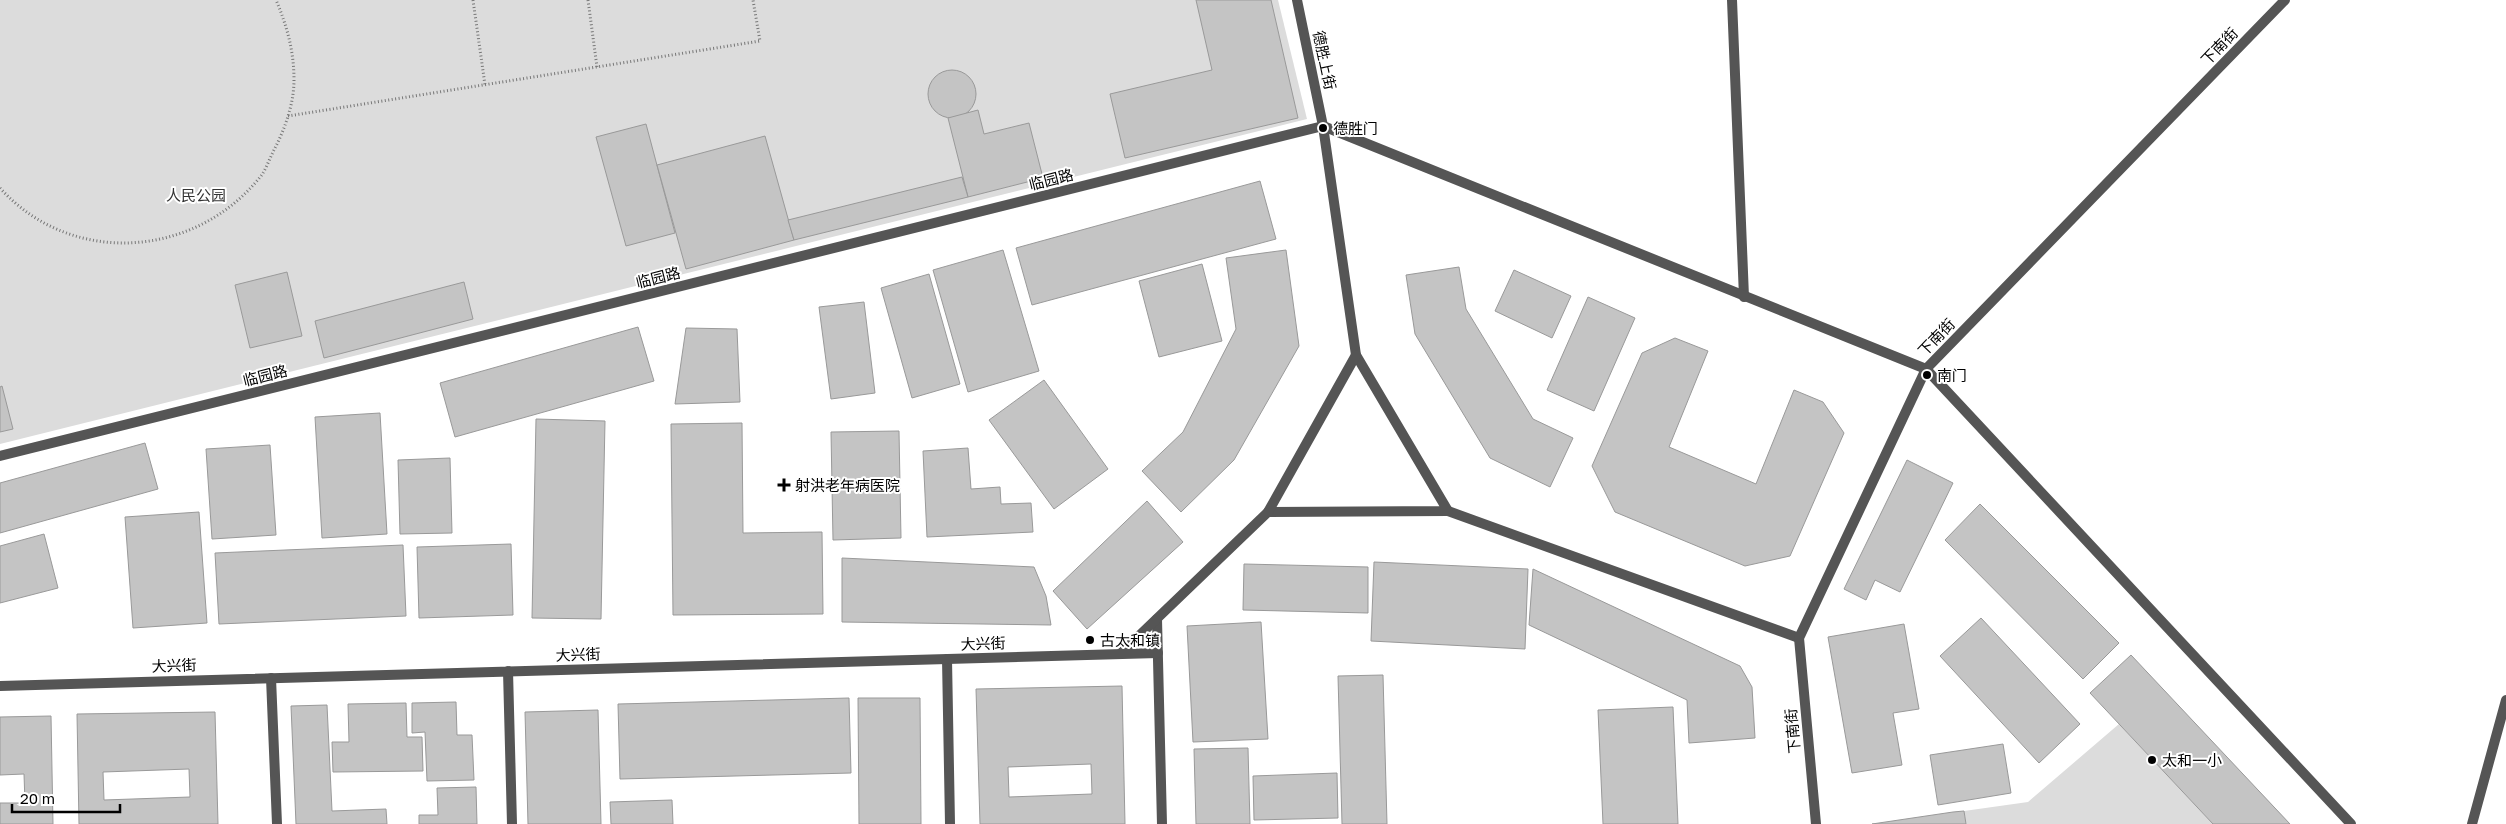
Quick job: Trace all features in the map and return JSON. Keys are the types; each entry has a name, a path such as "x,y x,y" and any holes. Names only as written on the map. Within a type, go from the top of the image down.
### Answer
{"street":[{"name":"德胜上街","path":"1297,0 1323,126 1356,355"},
{"path":"1732,0 1744,297"},
{"name":"下南街","path":"1816,824 1799,638 1926,369 2285,0"},
{"path":"1323,126 1926,369 2351,824"},
{"name":"临园路","path":"0,456 1323,126"},
{"path":"1356,355 1448,511"},
{"path":"1120,654 1268,512 1356,355"},
{"path":"1268,512 1448,511 1799,638"},
{"path":"1157,619 1162,824"},
{"name":"大兴街","path":"0,686 1158,653"},
{"path":"947,659 950,824"},
{"path":"508,671 512,824"},
{"path":"272,678 277,824"},
{"path":"2472,824 2506,700"}],"path":[{"path":"0,188 17,206 64,234 118,245 172,238 222,214 262,175 285,131 294,81 289,31 276,0"},
{"path":"473,0 485,85"},
{"path":"588,0 597,67"},
{"path":"288,116 760,41 754,0"}],"green space":[{"name":"人民公园","path":"0,0 1278,0 1307,119 0,444"},
{"path":"2119,724 2213,824 1966,824 1964,811 2028,802"}],"building":[{"path":"1196,0 1271,0 1298,118 1125,158 1110,94 1212,70"},
{"path":"952,70 961,72 969,77 974,85 976,94 974,103 969,111 961,116 952,118 943,116 935,111 930,103 928,94 930,85 935,77 943,72"},
{"path":"978,110 984,134 1029,123 1043,178 968,197 948,118"},
{"path":"646,124 675,233 626,246 596,137"},
{"path":"765,136 794,240 686,269 657,165"},
{"path":"962,177 968,197 794,240 788,220"},
{"path":"1260,181 1276,239 1032,305 1016,248"},
{"path":"1003,250 1039,371 968,392 933,270"},
{"path":"1286,250 1299,346 1234,460 1181,512 1142,471 1183,432 1236,329 1226,258"},
{"path":"1202,264 1222,341 1159,357 1139,281"},
{"path":"1459,267 1466,309 1533,419 1573,438 1550,487 1490,458 1415,334 1406,275"},
{"path":"1514,270 1571,296 1552,338 1495,311"},
{"path":"287,272 302,336 250,348 235,285"},
{"path":"929,274 960,384 912,398 881,288"},
{"path":"464,282 473,319 324,358 315,321"},
{"path":"1588,297 1635,318 1594,411 1547,390"},
{"path":"864,302 875,393 831,399 819,307"},
{"path":"638,327 654,381 455,437 440,383"},
{"path":"686,328 737,329 740,402 675,404"},
{"path":"1675,338 1708,351 1669,447 1756,484 1794,390 1823,402 1844,433 1790,556 1745,566 1615,512 1592,466 1642,353"},
{"path":"1044,380 1108,469 1054,509 989,420"},
{"path":"2,386 13,429 0,432 0,387"},
{"path":"380,413 387,534 322,538 315,417"},
{"path":"536,419 605,421 601,619 532,618"},
{"path":"742,423 743,533 822,532 823,614 673,615 671,424"},
{"path":"899,431 901,538 833,540 831,432"},
{"path":"145,443 158,489 0,533 0,483"},
{"path":"270,445 276,535 212,539 206,449"},
{"path":"968,448 971,489 1000,487 1001,504 1031,503 1033,532 927,537 923,451"},
{"path":"450,458 452,533 400,534 398,460"},
{"path":"1907,460 1953,483 1900,592 1875,580 1866,600 1844,589"},
{"path":"1147,501 1183,542 1087,629 1053,591"},
{"path":"1980,504 2119,643 2083,679 1945,540"},
{"path":"199,512 207,623 133,628 125,517"},
{"path":"44,534 58,588 0,603 0,546"},
{"path":"511,544 513,615 419,618 417,547"},
{"path":"403,545 406,616 219,624 215,553"},
{"path":"842,558 1034,567 1046,596 1051,625 842,622"},
{"path":"1374,562 1528,569 1525,649 1371,641"},
{"path":"1244,564 1368,567 1368,613 1243,610"},
{"path":"1533,569 1740,666 1752,687 1755,738 1689,743 1687,700 1529,625"},
{"path":"1981,618 2080,724 2039,763 1940,656"},
{"path":"1261,622 1268,739 1193,742 1187,626"},
{"path":"1904,624 1919,709 1893,713 1902,765 1852,773 1828,637"},
{"path":"2131,655 2290,824 2213,824 2090,693"},
{"path":"1383,675 1387,824 1342,824 1338,676"},
{"path":"1122,686 1125,824 980,824 976,689","holes":["1091,764 1092,794 1009,797 1008,767"]},
{"path":"849,698 851,773 620,779 618,704"},
{"path":"858,698 920,698 921,824 859,824"},
{"path":"456,702 457,735 472,735 474,780 427,781 425,732 412,733 412,703"},
{"path":"406,703 407,737 422,737 423,771 333,772 332,742 349,742 348,704"},
{"path":"327,705 332,811 386,809 387,824 296,824 291,706"},
{"path":"1673,707 1678,824 1603,824 1598,710"},
{"path":"598,710 601,824 528,824 525,712"},
{"path":"215,712 218,824 79,824 77,714","holes":["189,769 190,797 104,800 103,772"]},
{"path":"51,716 53,824 0,824 0,803 25,803 24,774 0,775 0,717"},
{"path":"2003,744 2011,793 1938,805 1930,755"},
{"path":"1248,748 1250,824 1196,824 1194,749"},
{"path":"1337,773 1338,818 1254,820 1253,776"},
{"path":"476,787 477,824 419,824 419,815 438,815 437,788"},
{"path":"672,800 673,824 611,824 610,802"},
{"path":"1964,811 1966,824 1872,824 1953,812"}],"place":[{"name":"德胜门","path":"1323,128"},
{"name":"南门","path":"1927,375"},
{"name":"射洪老年病医院","path":"784,485"},
{"name":"古太和镇","path":"1090,640"},
{"name":"太和一小","path":"2152,760"}]}
